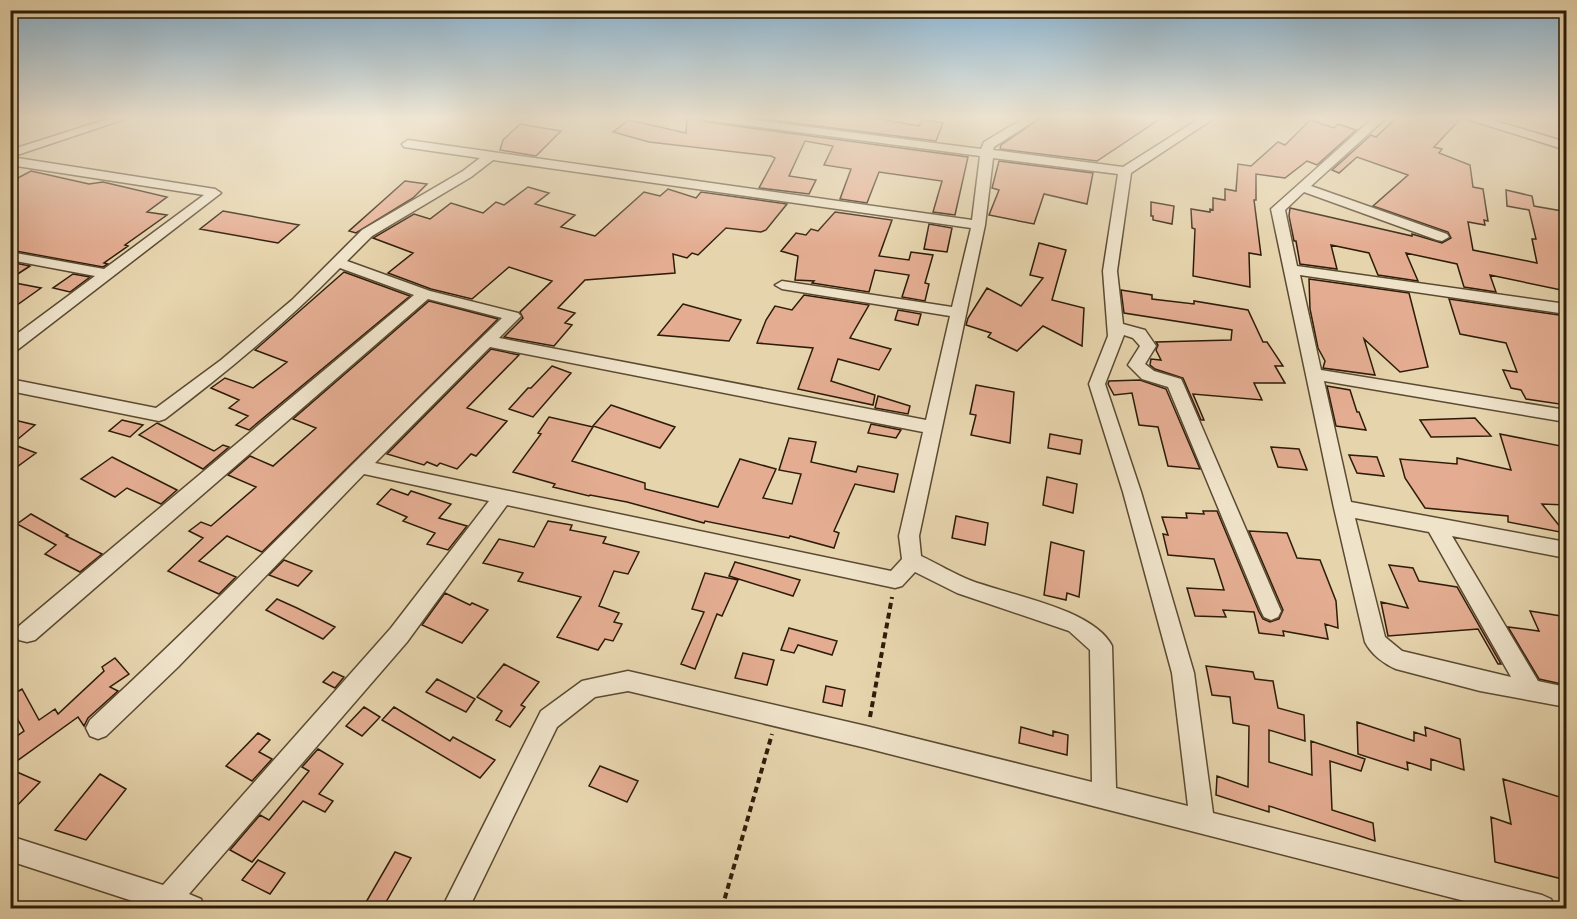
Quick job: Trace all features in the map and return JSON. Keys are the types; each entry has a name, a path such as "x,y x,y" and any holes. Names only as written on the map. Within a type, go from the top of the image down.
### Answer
{"street":[{"path":"10,385 159,415 227,364 297,303 368,233 485,160"},
{"path":"526,160 978,225"},
{"path":"362,467 895,580 912,561 909,536 978,225 986,160"},
{"path":"1040,160 1125,171 1142,160"},
{"path":"1333,160 1278,208 1343,508 1376,642 1396,659 1480,681 1566,697"},
{"path":"10,161 215,193 10,347"},
{"path":"1125,171 1110,271 1116,336 1096,384 1132,492 1183,673 1202,822"},
{"path":"1302,187 1442,237"},
{"path":"10,256 106,274"},
{"path":"98,728 170,660 513,316 425,294 338,262"},
{"path":"1291,269 1566,309"},
{"path":"782,285 958,313"},
{"path":"27,633 425,294"},
{"path":"1115,327 1138,334 1148,346 1136,365 1148,375 1175,384 1271,611"},
{"path":"486,341 933,428"},
{"path":"1314,374 1566,416"},
{"path":"166,900 399,635 504,496"},
{"path":"1343,508 1566,550"},
{"path":"1436,526 1530,689"},
{"path":"912,561 964,587 1076,624 1101,646 1104,797"},
{"path":"455,909 549,719 590,688 628,681 866,737 1542,909"},
{"path":"10,848 192,909"}],"path":[{"path":"866,737 895,580"},
{"path":"722,909 777,716"}],"building":[{"path":"774,160 796,160 789,176 816,180 809,194 759,188"},
{"path":"826,160 967,160 955,215 933,212 942,181 879,172 867,203 840,199 851,169 824,165"},
{"path":"1258,160 1323,160 1317,165 1307,161 1285,178 1256,174 1256,200 1254,200 1261,255 1249,253 1250,287 1193,276 1195,229 1192,228 1191,209 1210,212 1210,209 1213,210 1213,198 1225,200 1225,189 1236,191 1238,164 1251,166"},
{"path":"1343,160 1354,160 1339,173 1332,170"},
{"path":"1365,160 1457,160 1470,165 1473,187 1483,189 1488,221 1484,220 1485,225 1468,222 1473,250 1537,263 1532,239 1536,239 1529,210 1507,206 1506,190 1532,196 1534,206 1562,211 1566,228 1566,271 1561,270 1566,291 1490,275 1496,292 1464,287 1457,264 1406,253 1418,281 1378,275 1369,253 1331,245 1337,269 1300,264 1289,216 1290,208 1412,236 1412,234 1442,243 1451,238 1448,232 1373,206 1408,175"},
{"path":"999,161 1093,173 1087,204 1044,194 1034,224 989,215 999,190 992,188"},
{"path":"31,171 89,184 103,182 167,197 147,212 167,215 125,245 128,246 104,263 108,264 103,267 10,250 10,182"},
{"path":"405,181 427,184 413,198 356,233 349,231"},
{"path":"528,187 549,193 535,204 575,215 561,227 595,236 644,192 660,196 668,189 696,198 701,192 787,204 766,230 761,232 726,228 698,255 692,253 687,258 673,254 675,273 585,280 558,308 575,313 565,323 572,325 554,346 504,337 523,318 520,312 552,281 509,267 472,299 431,289 388,273 413,253 373,238 414,214 430,219 451,203 483,213 496,202 504,205"},
{"path":"1151,202 1174,206 1172,224 1153,220"},
{"path":"223,211 299,225 278,243 200,229"},
{"path":"835,212 892,220 879,256 909,260 911,252 933,255 925,283 929,284 925,301 902,297 909,275 875,270 869,292 812,283 814,281 795,280 798,256 781,251 796,233 806,235 811,229 818,231"},
{"path":"929,224 952,228 947,252 924,249"},
{"path":"1039,243 1066,250 1052,300 1084,308 1082,346 1043,326 1017,351 988,337 991,333 966,325 987,288 1021,306 1043,278 1030,275"},
{"path":"10,262 30,266 10,279"},
{"path":"344,272 410,296 249,430 236,425 248,416 229,408 239,400 211,388 225,378 253,388 287,362 255,350"},
{"path":"73,274 90,277 70,292 53,288"},
{"path":"1309,279 1409,293 1428,367 1400,372 1364,339 1375,375 1323,368 1325,361 1318,348 1310,309"},
{"path":"10,282 41,288 10,310"},
{"path":"1121,290 1152,295 1152,299 1194,304 1194,301 1248,310 1263,342 1267,342 1283,366 1275,366 1285,383 1254,383 1262,400 1193,394 1204,420 1201,420 1183,378 1155,369 1150,365 1151,359 1161,360 1156,350 1158,345 1156,342 1231,340 1232,330 1124,313"},
{"path":"804,295 869,305 850,338 891,349 879,370 838,359 831,381 875,395 873,405 798,389 813,348 757,343 766,320 775,306 792,310"},
{"path":"1449,299 1566,316 1566,405 1526,399 1521,390 1511,388 1503,370 1517,372 1506,343 1460,334"},
{"path":"429,301 498,319 262,552 227,536 199,561 236,577 219,594 168,571 203,538 189,531 201,522 211,526 256,487 228,475 250,456 273,466 316,428 293,419"},
{"path":"683,304 741,320 729,341 658,335"},
{"path":"898,310 921,314 918,325 895,320"},
{"path":"491,349 519,355 467,408 507,421 476,456 471,454 457,469 440,463 437,466 427,462 424,465 387,454"},
{"path":"552,366 571,373 533,417 509,409 528,388 531,388"},
{"path":"1140,380 1166,389 1200,469 1168,466 1158,427 1139,425 1132,393 1114,395 1108,384 1109,381"},
{"path":"976,385 1014,392 1010,443 971,435 976,415 970,414"},
{"path":"1327,386 1350,390 1366,430 1336,426"},
{"path":"878,396 910,406 908,414 875,408"},
{"path":"611,405 675,427 660,448 593,426"},
{"path":"549,417 593,427 572,461 645,483 645,489 718,507 740,459 776,469 763,498 792,504 801,474 779,470 789,438 816,442 811,462 856,472 858,466 898,474 894,492 855,484 834,531 839,533 834,548 790,536 789,538 705,521 704,523 627,502 589,496 553,487 555,484 513,472 541,434 538,433"},
{"path":"1475,418 1491,436 1431,437 1420,420"},
{"path":"10,419 35,425 12,444 36,453 10,472"},
{"path":"122,420 143,425 130,437 109,431"},
{"path":"157,423 214,451 223,445 229,447 203,469 139,435"},
{"path":"871,424 901,430 896,438 868,433"},
{"path":"1050,434 1082,440 1080,454 1048,448"},
{"path":"1500,434 1566,447 1566,505 1542,504 1565,533 1508,522 1508,516 1425,508 1405,478 1400,459 1457,464 1457,458 1511,470"},
{"path":"1271,447 1299,449 1307,470 1278,467"},
{"path":"1349,455 1377,457 1384,476 1357,473"},
{"path":"112,457 177,490 161,504 127,488 115,497 81,479"},
{"path":"1047,477 1077,484 1073,513 1043,505"},
{"path":"391,489 408,495 411,491 451,504 439,518 467,526 448,550 427,544 435,533 403,521 407,517 377,504"},
{"path":"1203,511 1217,511 1259,612 1263,619 1270,622 1279,619 1283,610 1249,531 1287,533 1297,558 1320,560 1336,601 1338,628 1325,624 1328,639 1283,631 1284,636 1259,633 1254,612 1223,610 1226,617 1195,616 1187,588 1224,590 1214,559 1168,555 1163,534 1168,535 1162,517 1187,518 1186,513 1204,514"},
{"path":"31,514 68,535 66,536 102,554 80,572 45,554 56,545 17,524"},
{"path":"956,516 988,523 985,545 952,538"},
{"path":"548,521 572,525 570,530 606,537 603,543 639,552 628,574 614,571 599,606 619,613 614,622 622,624 613,641 605,639 598,650 557,637 581,597 518,581 523,573 483,563 499,539 534,547"},
{"path":"1051,542 1084,551 1079,597 1067,593 1066,600 1044,595"},
{"path":"284,560 312,571 298,586 269,575"},
{"path":"735,562 800,580 793,596 729,576"},
{"path":"1389,565 1413,568 1419,581 1457,587 1501,664 1498,664 1478,629 1388,636 1381,602 1408,608"},
{"path":"705,573 738,580 722,616 717,614 695,669 681,664 704,612 692,609"},
{"path":"445,593 470,605 472,603 488,610 462,643 422,625"},
{"path":"277,599 335,627 323,639 266,610"},
{"path":"1530,611 1561,616 1566,627 1566,685 1539,679 1508,627 1539,631"},
{"path":"789,628 837,641 832,655 798,645 794,653 781,650"},
{"path":"743,653 774,660 767,685 735,678"},
{"path":"115,658 129,674 110,687 118,691 88,718 84,726 78,717 10,766 10,741 24,731 10,705 10,696 22,689 39,720 55,709 58,714 104,671 102,667"},
{"path":"504,664 539,682 521,705 525,707 510,727 496,720 502,711 477,697"},
{"path":"1206,666 1253,672 1255,679 1273,681 1278,708 1304,715 1305,741 1269,730 1269,762 1312,775 1311,741 1365,759 1361,771 1330,761 1332,810 1373,823 1375,841 1269,806 1269,812 1216,795 1217,776 1248,787 1249,726 1233,723 1230,697 1212,695"},
{"path":"333,672 344,677 335,688 323,682"},
{"path":"437,679 475,699 466,712 426,692"},
{"path":"826,686 845,690 842,706 823,702"},
{"path":"364,707 380,717 362,736 346,726"},
{"path":"394,707 450,741 453,737 495,760 480,778 382,720"},
{"path":"1357,722 1414,741 1414,732 1426,736 1425,727 1460,739 1464,770 1431,759 1431,770 1407,762 1408,770 1358,754"},
{"path":"1021,727 1053,736 1053,731 1068,735 1067,755 1019,743"},
{"path":"258,733 270,740 259,752 272,759 252,781 226,766"},
{"path":"318,749 343,764 319,794 333,801 325,812 303,801 252,862 230,850 260,815 269,820 309,771 302,767"},
{"path":"600,766 638,781 627,802 589,786"},
{"path":"10,769 40,782 10,813"},
{"path":"100,774 126,789 86,840 55,830"},
{"path":"1503,779 1566,799 1566,880 1495,862 1491,817 1511,824"},
{"path":"395,852 411,858 382,909 362,909"},
{"path":"258,860 285,873 270,894 242,880"}]}
